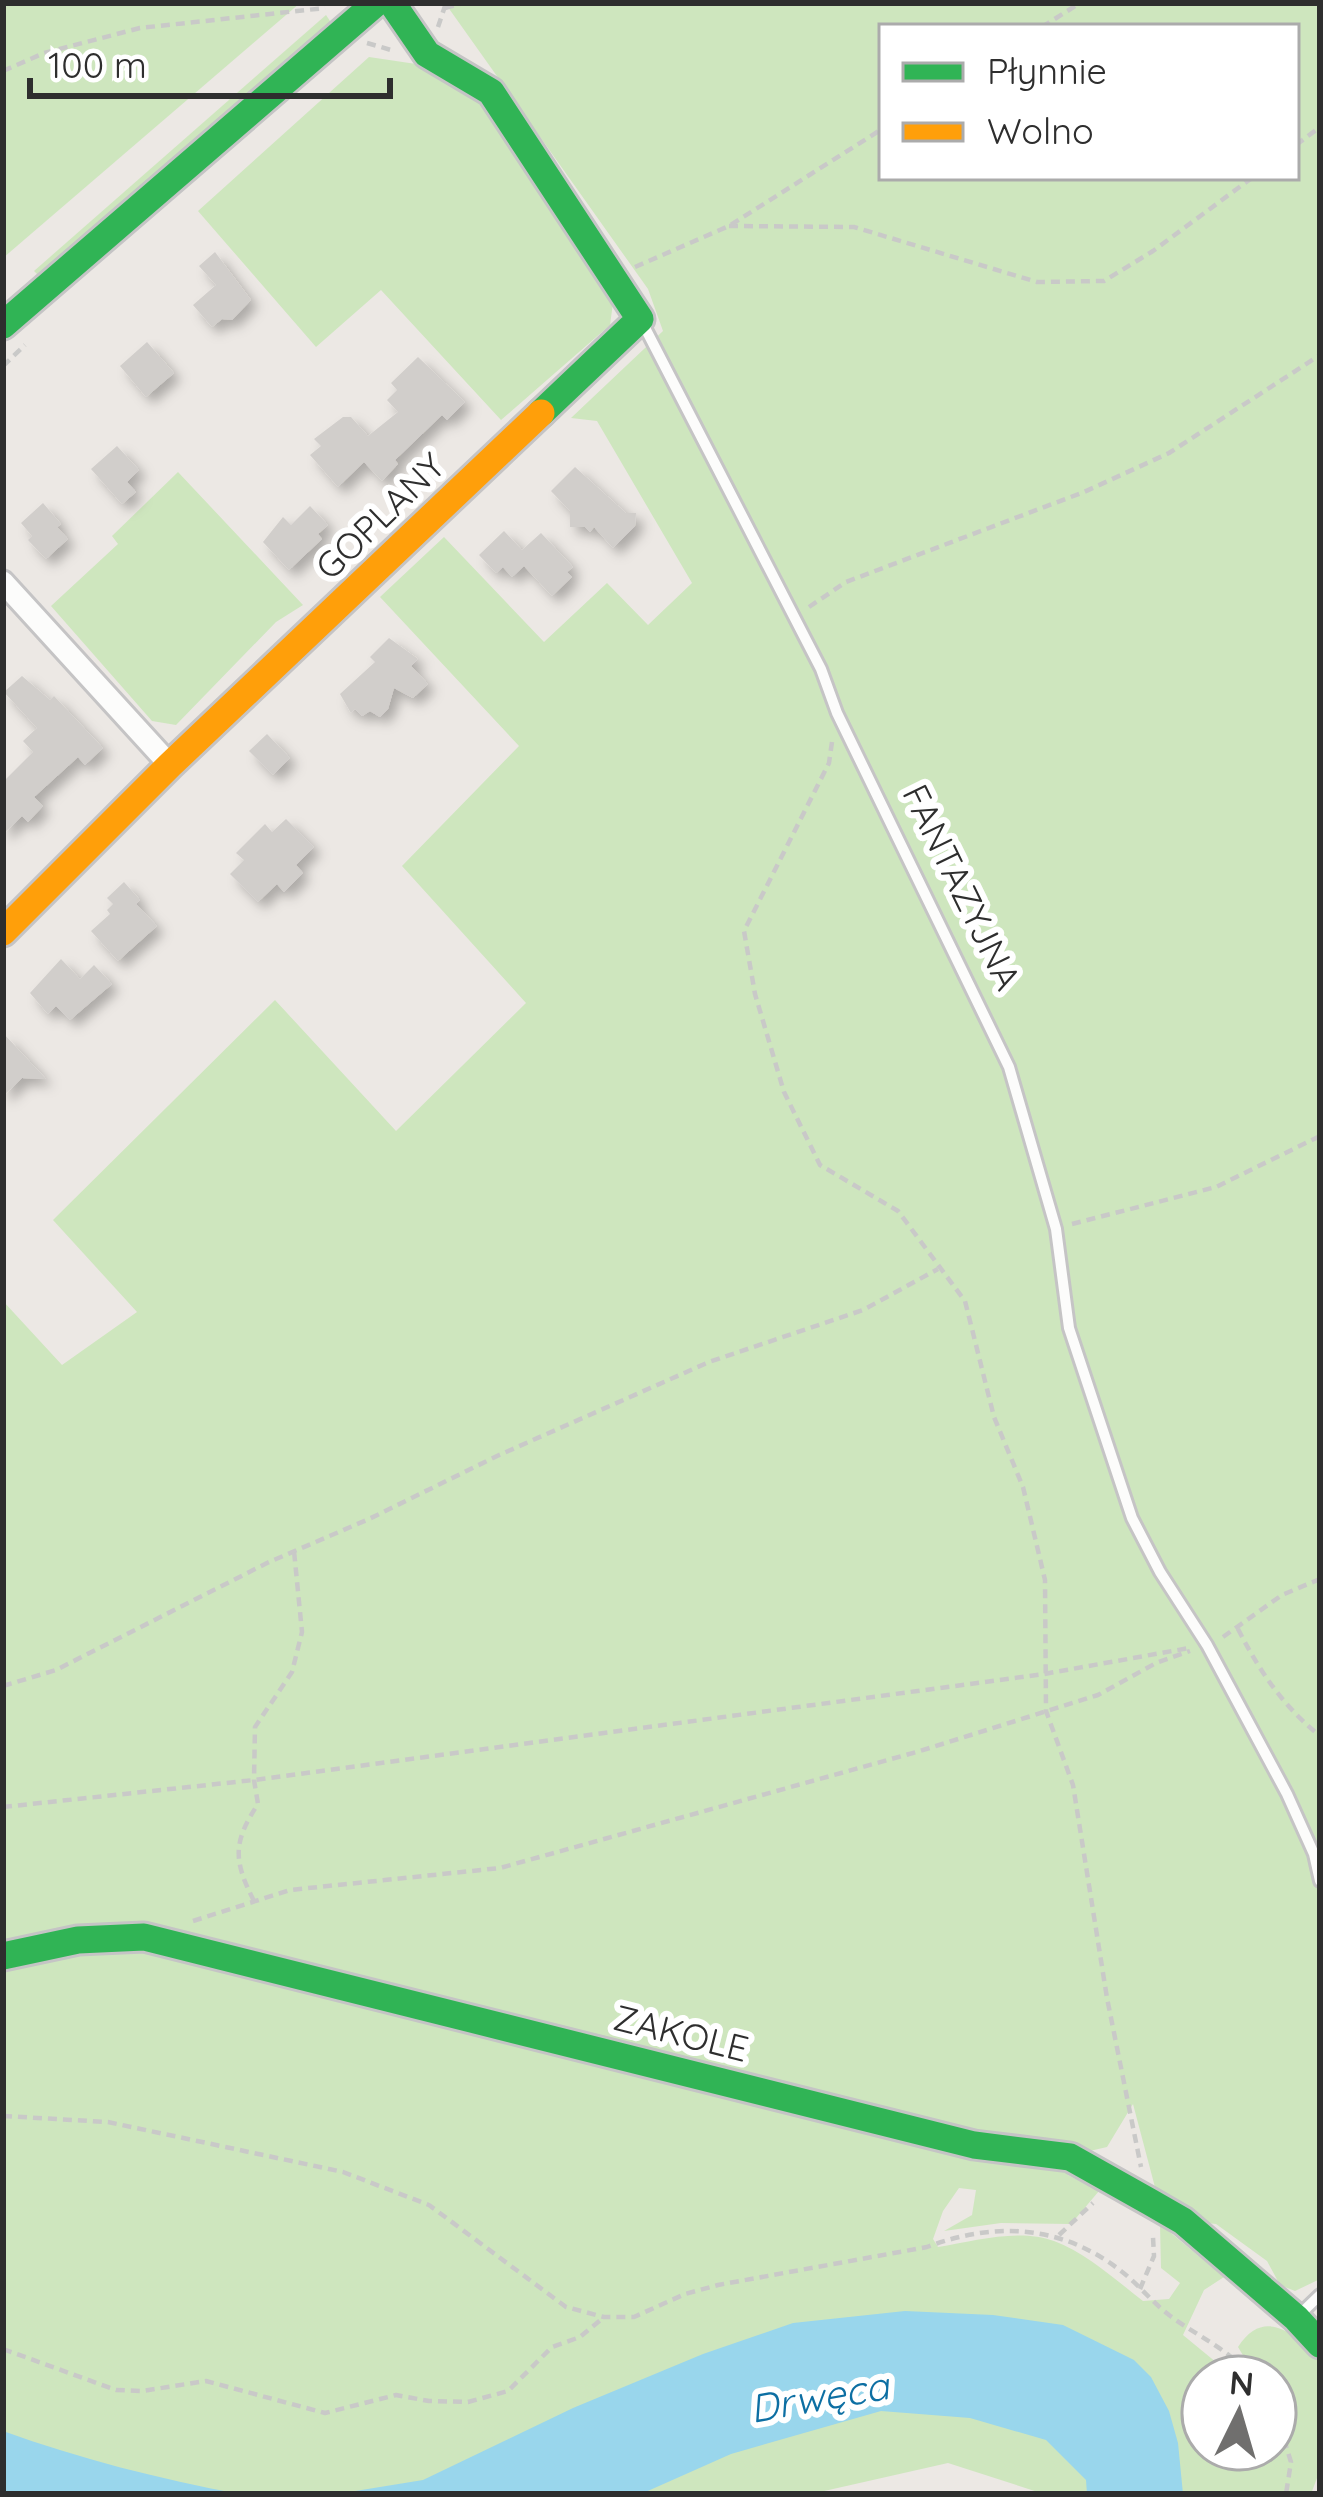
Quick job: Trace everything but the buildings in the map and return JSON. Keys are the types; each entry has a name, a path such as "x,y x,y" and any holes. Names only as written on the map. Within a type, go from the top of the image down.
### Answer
{"street":[{"path":"3,325 376,3"},
{"name":"FANTAZYJNA","path":"392,3 434,60 491,92 640,319"},
{"name":"GOPLANY","path":"3,932 170,766 640,319"},
{"path":"3,582 170,766"},
{"name":"ZAKOLE","path":"3,1956 79,1940 144,1937 974,2145 1070,2157 1183,2221 1296,2318"},
{"path":"1296,2318 1320,2344"}],"lane":[{"name":"FANTAZYJNA","path":"640,319 821,669 837,713 1009,1067 1056,1229 1069,1328 1132,1519 1207,1645 1286,1794 1314,1854 1320,1881"},
{"path":"1296,2318 1320,2295"}],"path":[{"path":"431,36 446,5 463,3"},
{"path":"1047,24 1080,3"},
{"path":"3,71 44,53 140,28 328,8"},
{"path":"361,45 401,52"},
{"path":"613,276 729,226 879,131"},
{"path":"729,226 854,227 1037,282 1104,281 1249,180"},
{"path":"794,617 846,582 1084,491 1169,453 1320,355"},
{"path":"837,713 829,763 744,931 755,994 784,1092 820,1166 898,1211 964,1301 994,1417 1023,1487 1045,1580 1046,1711 1073,1785 1118,2061 1150,2202 1154,2257 1140,2289"},
{"path":"1056,1229 1216,1187 1320,1136"},
{"path":"3,1685 56,1670 294,1551 709,1362 862,1310 938,1269"},
{"path":"255,1901 240,1874 240,1832 258,1804 254,1727 292,1672 302,1633 294,1551"},
{"path":"188,1923 290,1890 500,1868 920,1751 1098,1695 1238,1629 1282,1595 1320,1579"},
{"path":"1238,1629 1262,1677 1298,1719 1320,1736"},
{"path":"3,1807 254,1780 1043,1674 1207,1645"},
{"path":"3,2116 108,2122 344,2172 429,2205 566,2307 604,2317 634,2317 718,2285 927,2248 952,2238 1011,2230 1060,2234 1120,2270 1172,2318 1227,2353"},
{"path":"1060,2234 1115,2182"},
{"path":"3,2349 116,2390 206,2381 325,2413 396,2395 429,2402 468,2402 508,2391 552,2347 580,2337 604,2317"}],"green space":[{"path":"3,3 300,3 3,258"},
{"path":"445,3 1320,3 1320,2279 1295,2291 1280,2285 1267,2261 1216,2224 1198,2222 1156,2191 1133,2104 1107,2147 1068,2156 1068,2175 1099,2191 1071,2224 1001,2223 944,2231 972,2215 976,2190 959,2188 943,2211 933,2239 938,2247 1011,2236 1054,2241 1089,2260 1143,2301 1169,2299 1180,2283 1161,2268 1160,2224 1224,2277 1204,2290 1183,2335 1205,2353 1179,2353 1179,2473 1299,2473 1299,2353 1242,2353 1238,2347 1258,2328 1269,2326 1289,2333 1320,2359 1320,2470 1311,2494 1044,2494 948,2463 811,2494 3,2494 3,1301 62,1365 137,1312 53,1220 275,1000 396,1131 526,1003 402,866 519,746 380,597 444,537 544,642 607,583 648,625 692,583 597,421 571,418 663,331 648,289"},
{"path":"326,15 332,24 39,276 34,271"},
{"path":"369,57 416,64 480,103 613,303 610,325 501,420 381,290 316,347 198,211"},
{"path":"178,472 303,605 276,622 176,725 152,721 51,606 118,544 112,536"}],"water":[{"name":"Drwęca","path":"905,2311 993,2315 1063,2325 1134,2360 1151,2377 1169,2411 1178,2443 1183,2494 1087,2494 1086,2480 1046,2440 970,2418 881,2411 731,2454 641,2494 337,2494 423,2480 573,2408 793,2323"},
{"path":"3,2431 120,2467 240,2494 3,2494"}],"traffic: fast":[{"path":"3,325 376,3"},
{"path":"392,3 427,54 491,92 640,319 541,413"},
{"path":"3,1956 78,1940 144,1937 974,2145 1070,2157 1183,2221 1320,2344"}],"traffic: slow":[{"path":"3,932 170,765 541,413"}]}
